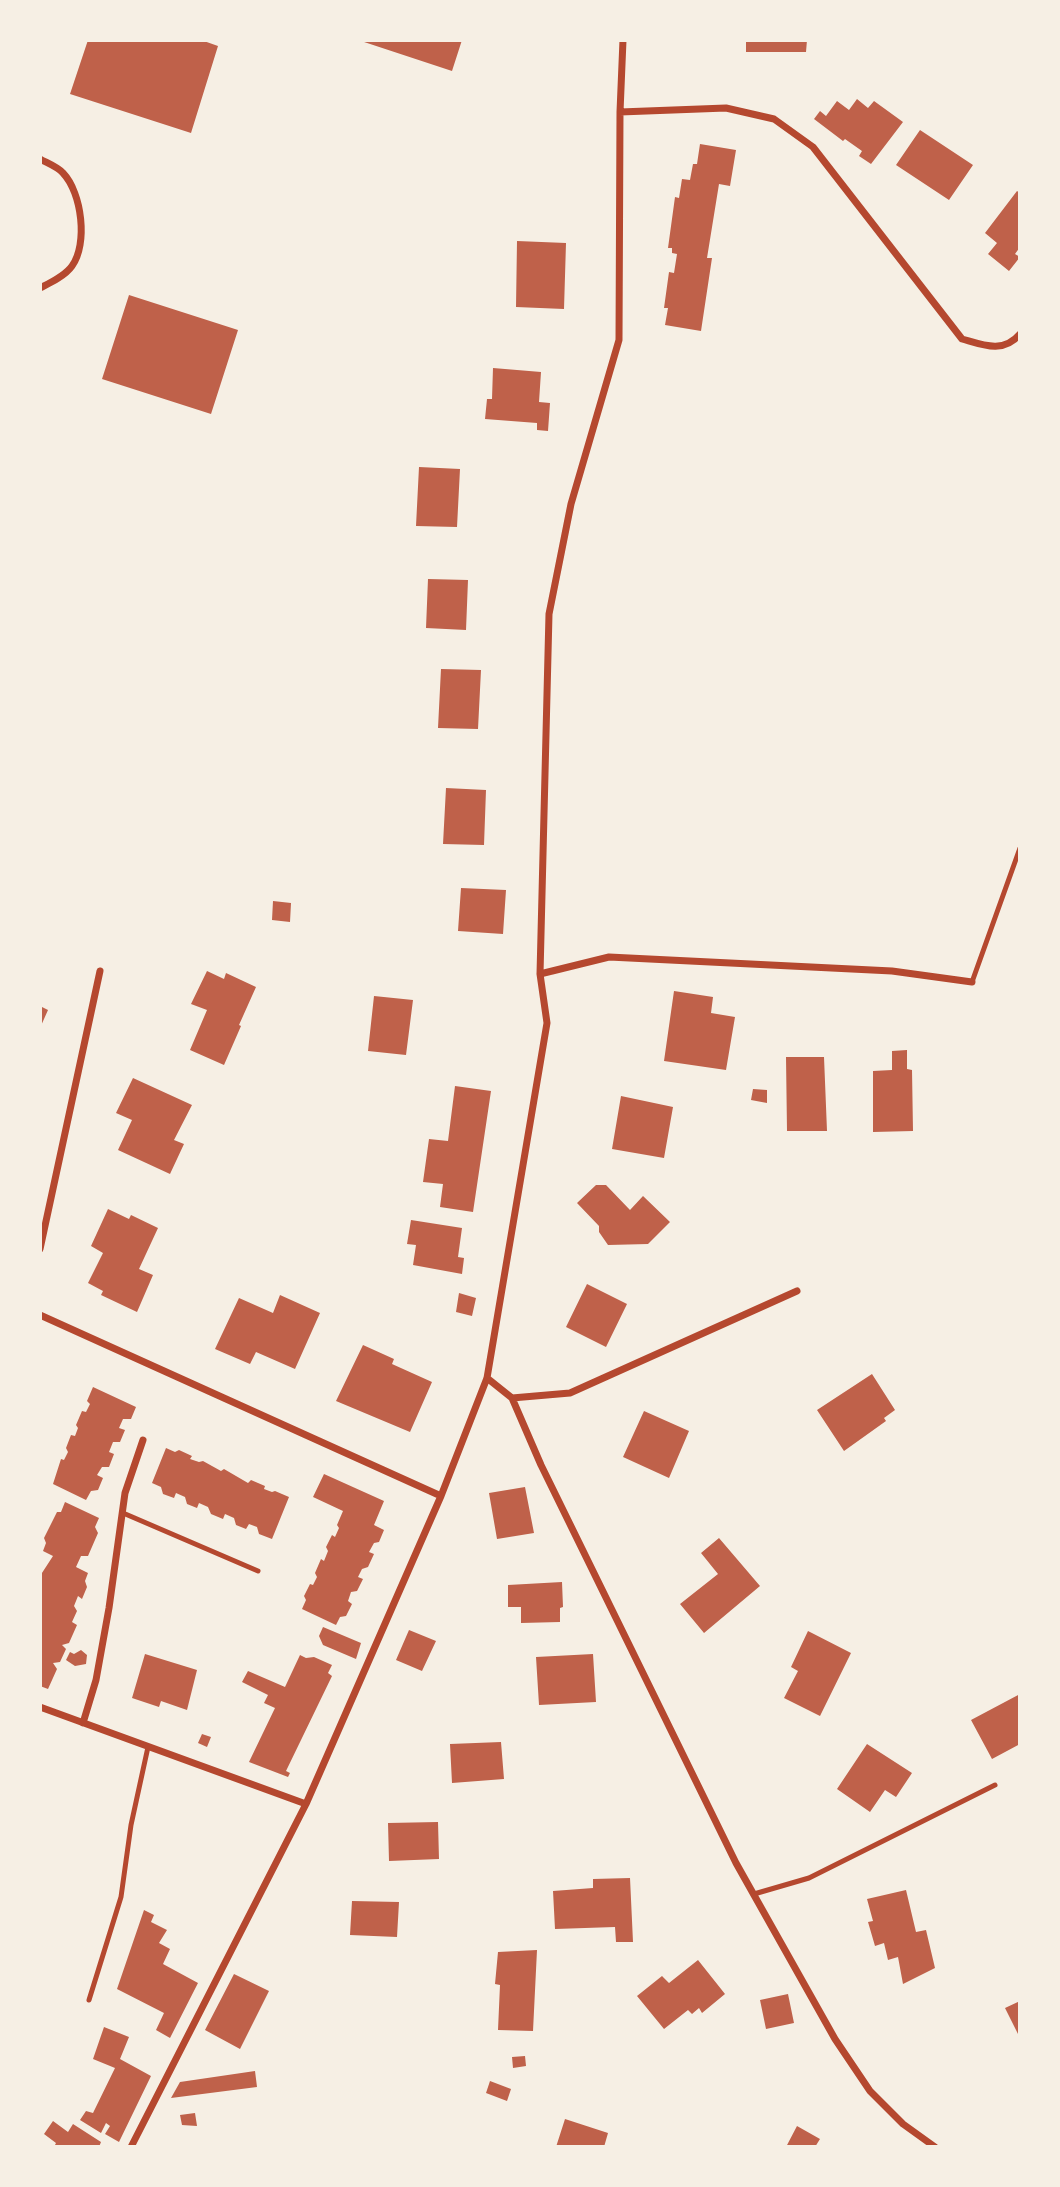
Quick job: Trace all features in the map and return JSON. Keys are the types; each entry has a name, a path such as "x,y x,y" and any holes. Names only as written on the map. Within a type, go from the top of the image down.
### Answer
{"street":[{"path":"131,2147 306,1804 442,1496 487,1378 547,1023 540,974 549,614 571,504 619,340 623,40"},
{"path":"620,112 726,108 774,119 813,147 962,339 992,348 1020,334"},
{"path":"40,159 63,173 78,199 82,234 72,266 51,283 40,288"},
{"path":"540,974 608,957 891,971 972,982"},
{"path":"40,1249 100,971"},
{"path":"512,1398 570,1393 797,1292"},
{"path":"40,1315 442,1496"},
{"path":"487,1378 512,1398 553,1490 736,1863 835,2039 870,2091 903,2124 935,2147"},
{"path":"83,1723 96,1680 125,1493 143,1440"},
{"path":"40,1707 306,1804"}],"lane":[{"path":"972,982 1020,848"},
{"path":"123,1513 258,1571"},
{"path":"89,2000 121,1897 131,1825 148,1747"},
{"path":"754,1894 808,1878 995,1785"}],"building":[{"path":"88,40 201,40 218,46 191,133 70,94"},
{"path":"358,40 462,40 452,71"},
{"path":"746,40 807,40 806,52 746,52"},
{"path":"857,99 868,108 874,101 903,122 871,164 859,156 862,151 845,139 843,141 814,119 820,111 826,116 837,101 849,110"},
{"path":"920,130 973,165 949,200 896,165"},
{"path":"700,144 736,150 730,186 719,184 707,258 712,258 701,331 665,325 668,308 664,308 669,272 674,273 677,254 672,253 672,248 668,248 675,197 679,198 682,179 690,180 693,164 697,164"},
{"path":"1017,191 1020,193 1020,247 1015,254 1020,257 1009,271 988,254 997,243 985,233"},
{"path":"517,241 566,243 564,309 516,307"},
{"path":"129,295 238,330 211,414 102,379"},
{"path":"493,368 541,372 539,402 550,403 548,431 537,430 537,423 485,419 487,399 492,399"},
{"path":"419,467 460,469 457,527 416,526"},
{"path":"428,579 468,580 466,630 426,628"},
{"path":"441,669 481,670 478,729 438,728"},
{"path":"446,788 486,790 484,845 443,844"},
{"path":"461,888 506,890 503,934 458,931"},
{"path":"273,901 291,903 290,922 272,920"},
{"path":"207,971 224,979 226,973 256,987 224,1065 190,1050 207,1010 191,1004"},
{"path":"674,991 713,997 711,1013 735,1017 726,1070 664,1061"},
{"path":"374,996 413,1000 406,1055 368,1051"},
{"path":"40,1006 48,1010 40,1028"},
{"path":"907,1050 907,1069 912,1070 913,1131 873,1132 873,1071 892,1070 892,1051"},
{"path":"786,1057 824,1057 827,1131 787,1131"},
{"path":"133,1078 192,1105 174,1140 184,1144 170,1174 118,1150 132,1120 116,1113"},
{"path":"455,1086 491,1091 473,1212 440,1207 443,1184 423,1182 429,1139 448,1141"},
{"path":"753,1089 767,1090 767,1103 751,1100"},
{"path":"621,1096 673,1107 664,1158 612,1149"},
{"path":"596,1185 606,1185 630,1210 643,1196 670,1222 648,1244 608,1245 599,1232 599,1226 577,1203"},
{"path":"108,1209 129,1219 131,1215 158,1228 139,1269 153,1275 137,1312 101,1295 103,1291 88,1283 103,1253 91,1246"},
{"path":"411,1220 462,1228 458,1257 464,1258 462,1274 413,1265 416,1245 407,1244"},
{"path":"587,1284 627,1304 606,1347 566,1327"},
{"path":"459,1293 476,1298 472,1316 456,1312"},
{"path":"280,1295 320,1313 295,1369 256,1352 250,1364 215,1349 239,1298 273,1313"},
{"path":"363,1345 394,1359 392,1364 432,1382 410,1432 336,1401"},
{"path":"872,1374 895,1410 884,1418 886,1421 844,1451 817,1410"},
{"path":"93,1387 136,1407 131,1419 123,1419 119,1428 125,1430 120,1442 113,1442 109,1452 114,1454 109,1467 102,1467 97,1475 103,1478 98,1490 91,1491 86,1500 53,1484 61,1459 64,1460 68,1452 66,1448 71,1435 75,1436 82,1411 86,1412 90,1404 87,1401"},
{"path":"644,1411 689,1431 669,1478 623,1457"},
{"path":"166,1448 175,1452 179,1450 192,1456 190,1459 203,1461 221,1471 224,1469 248,1483 251,1480 265,1486 264,1489 289,1497 272,1539 259,1534 257,1527 249,1524 246,1529 236,1525 234,1518 225,1514 223,1519 211,1514 208,1507 199,1503 197,1508 187,1504 185,1497 176,1493 174,1498 163,1494 161,1487 152,1483"},
{"path":"324,1474 384,1501 374,1525 384,1530 379,1542 374,1543 369,1552 374,1554 368,1567 362,1569 358,1577 363,1579 357,1591 351,1592 348,1601 352,1604 346,1616 340,1617 336,1625 302,1609 306,1600 304,1596 317,1577 315,1573 321,1559 324,1561 328,1551 326,1547 332,1535 335,1537 343,1511 313,1497"},
{"path":"525,1487 534,1533 497,1539 489,1493"},
{"path":"65,1502 99,1518 95,1527 98,1533 88,1556 81,1556 76,1567 88,1573 85,1581 87,1587 82,1599 78,1596 74,1606 77,1611 72,1622 77,1625 69,1643 62,1645 66,1649 60,1662 53,1663 57,1669 48,1689 40,1686 40,1576 53,1556 43,1551 46,1543 44,1538"},
{"path":"719,1538 760,1586 704,1633 680,1604 718,1574 701,1553"},
{"path":"562,1582 563,1607 560,1608 560,1622 521,1623 521,1607 508,1607 508,1585"},
{"path":"323,1627 361,1643 356,1659 323,1645 319,1636"},
{"path":"409,1630 436,1641 422,1671 396,1660"},
{"path":"808,1631 851,1653 820,1716 784,1698 798,1671 791,1667"},
{"path":"81,1650 87,1655 86,1664 75,1666 66,1660 70,1652 74,1654"},
{"path":"145,1654 197,1670 187,1710 161,1701 159,1707 132,1698"},
{"path":"593,1654 596,1702 539,1705 536,1657"},
{"path":"300,1655 306,1658 314,1657 332,1665 328,1673 332,1676 286,1771 290,1773 288,1777 249,1762 275,1708 264,1703 268,1695 242,1682 248,1671 285,1687"},
{"path":"1020,1694 1020,1744 992,1759 971,1720"},
{"path":"202,1734 211,1737 207,1747 198,1743"},
{"path":"501,1742 504,1779 452,1783 450,1744"},
{"path":"867,1744 912,1773 896,1797 885,1790 870,1812 837,1789"},
{"path":"438,1822 439,1859 389,1861 388,1823"},
{"path":"630,1878 633,1942 616,1942 615,1927 555,1929 553,1891 593,1888 593,1879"},
{"path":"906,1890 916,1932 926,1930 935,1968 903,1984 898,1957 888,1960 884,1943 875,1946 868,1922 873,1921 867,1899"},
{"path":"352,1901 399,1902 397,1937 350,1935"},
{"path":"144,1910 154,1915 151,1922 167,1930 159,1943 170,1949 163,1964 198,1983 170,2038 156,2030 164,2013 117,1989"},
{"path":"537,1950 533,2031 498,2030 500,1985 495,1984 498,1952"},
{"path":"698,1960 725,1994 702,2013 699,2008 692,2014 688,2010 664,2029 637,1996 662,1976 669,1983"},
{"path":"234,1974 269,1991 240,2049 205,2030"},
{"path":"788,1994 794,2023 766,2029 760,2000"},
{"path":"1020,2001 1020,2038 1005,2008"},
{"path":"104,2027 129,2037 120,2059 151,2076 119,2142 105,2134 110,2126 106,2123 101,2133 80,2120 86,2111 93,2113 115,2068 93,2059"},
{"path":"525,2056 526,2066 513,2068 512,2057"},
{"path":"255,2071 257,2087 171,2098 180,2082"},
{"path":"490,2081 511,2089 507,2101 486,2093"},
{"path":"195,2113 197,2126 182,2125 180,2115"},
{"path":"565,2119 608,2133 604,2147 556,2147"},
{"path":"53,2121 68,2132 73,2124 101,2142 99,2147 54,2147 56,2143 44,2134"},
{"path":"797,2126 820,2139 815,2147 786,2147"}]}
